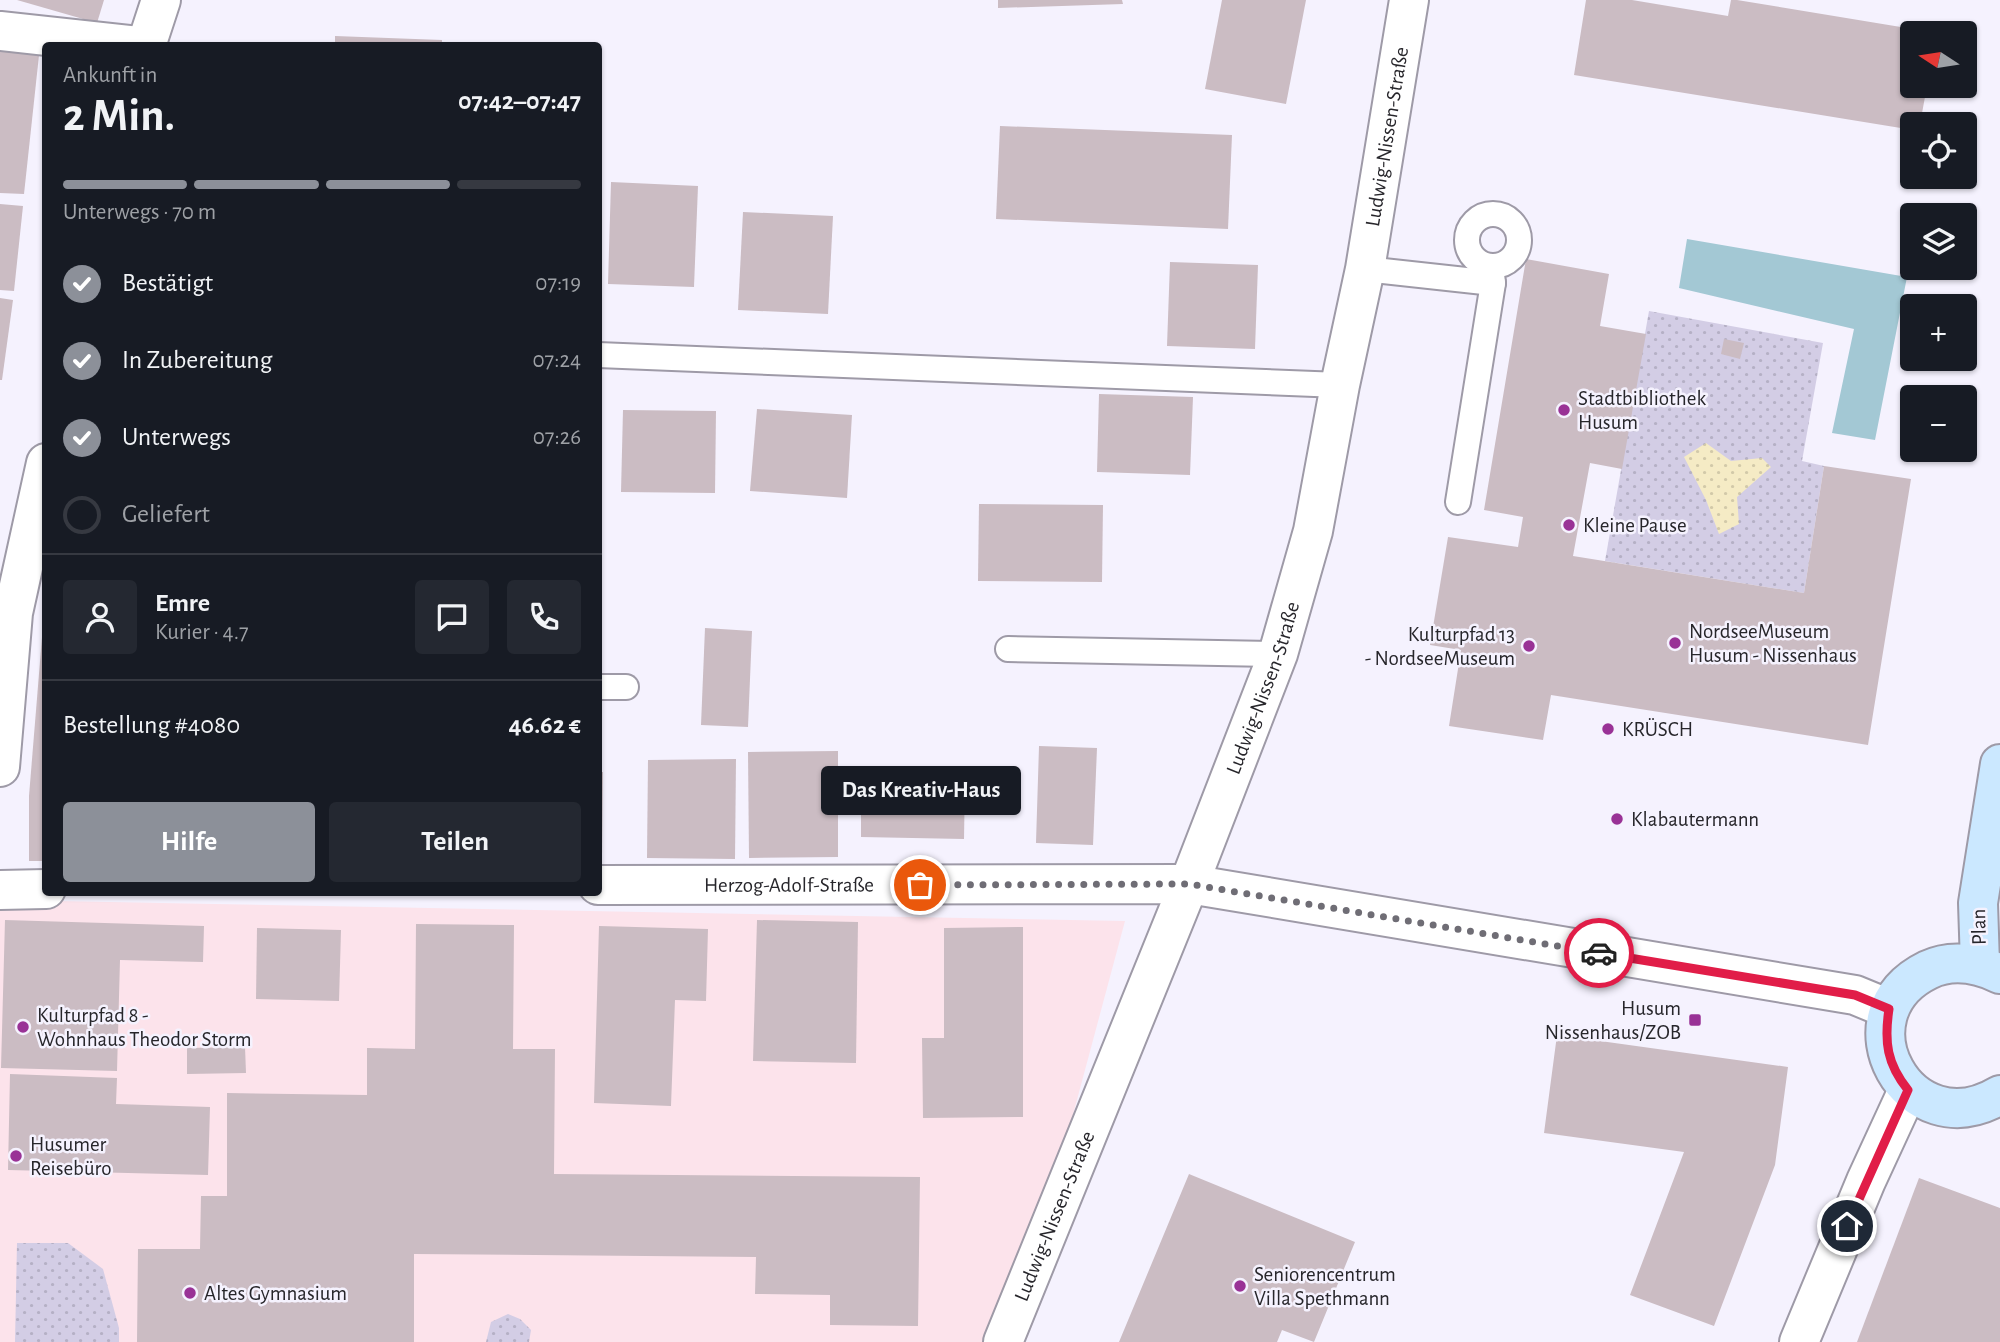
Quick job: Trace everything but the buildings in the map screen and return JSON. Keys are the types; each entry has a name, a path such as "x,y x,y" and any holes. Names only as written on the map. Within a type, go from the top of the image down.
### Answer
{"main road":[{"name":"Plan","path":"1990,969 1978,903 1995,839 2000,764"},
{"path":"1990,969 1940,964 1913,977 1889,1009 1885,1034 1887,1052 1896,1075 1908,1090 1930,1103 1949,1109 1985,1104 2000,1095"}],"street":[{"path":"147,42 161,0"},
{"name":"Ludwig-Nissen-Straße","path":"1003,1342 1189,884 1278,654 1313,531 1365,269 1409,0"},
{"path":"0,31 101,42"},
{"path":"0,766 13,613 42,481"},
{"name":"Herzog-Adolf-Straße","path":"602,886 1189,884 1855,995 1889,1009"},
{"path":"0,890 42,889"},
{"path":"1799,1342 1866,1181 1908,1090"}],"lane":[{"path":"1365,269 1492,275 1458,502"},
{"path":"602,355 1340,385"},
{"path":"1008,649 1278,654"},
{"path":"602,687 626,687"}],"shaded area":[{"path":"1649,311 1823,343 1802,461 1824,466 1804,593 1605,561"},
{"path":"0,900 1125,921 1056,1178 992,1342 0,1342"},
{"path":"17,1243 68,1243 103,1269 119,1328 119,1342 15,1342"},
{"path":"508,1314 520,1319 531,1330 529,1342 486,1342 491,1322"}],"sand":[{"path":"1706,443 1731,461 1762,458 1771,467 1737,497 1739,524 1719,534 1706,500 1684,457"}],"water":[{"path":"1687,239 1900,276 1900,280 1906,280 1904,294 1900,294 1900,313 1875,440 1832,433 1854,329 1679,288"}],"way so far":[{"path":"920,885 1189,884 1599,953"}],"place":[{"name":"Stadtbibliothek Husum","path":"1564,410"},
{"name":"Kleine Pause","path":"1569,525"},
{"name":"NordseeMuseum Husum - Nissenhaus","path":"1675,643"},
{"name":"Kulturpfad 13 - NordseeMuseum","path":"1529,646"},
{"name":"KRÜSCH","path":"1608,729"},
{"name":"Klabautermann","path":"1617,819"},
{"name":"Das Kreativ-Haus","path":"920,885"},
{"name":"Husum Nissenhaus/ZOB","path":"1695,1020"},
{"name":"Kulturpfad 8 - Wohnhaus Theodor Storm","path":"23,1027"},
{"name":"Husumer Reisebüro","path":"16,1156"},
{"name":"Seniorencentrum Villa Spethmann","path":"1240,1286"},
{"name":"Altes Gymnasium","path":"190,1293"}],"route":[{"path":"1599,953 1855,995 1889,1009 1885,1034 1887,1052 1896,1075 1908,1090 1847,1226"}]}
